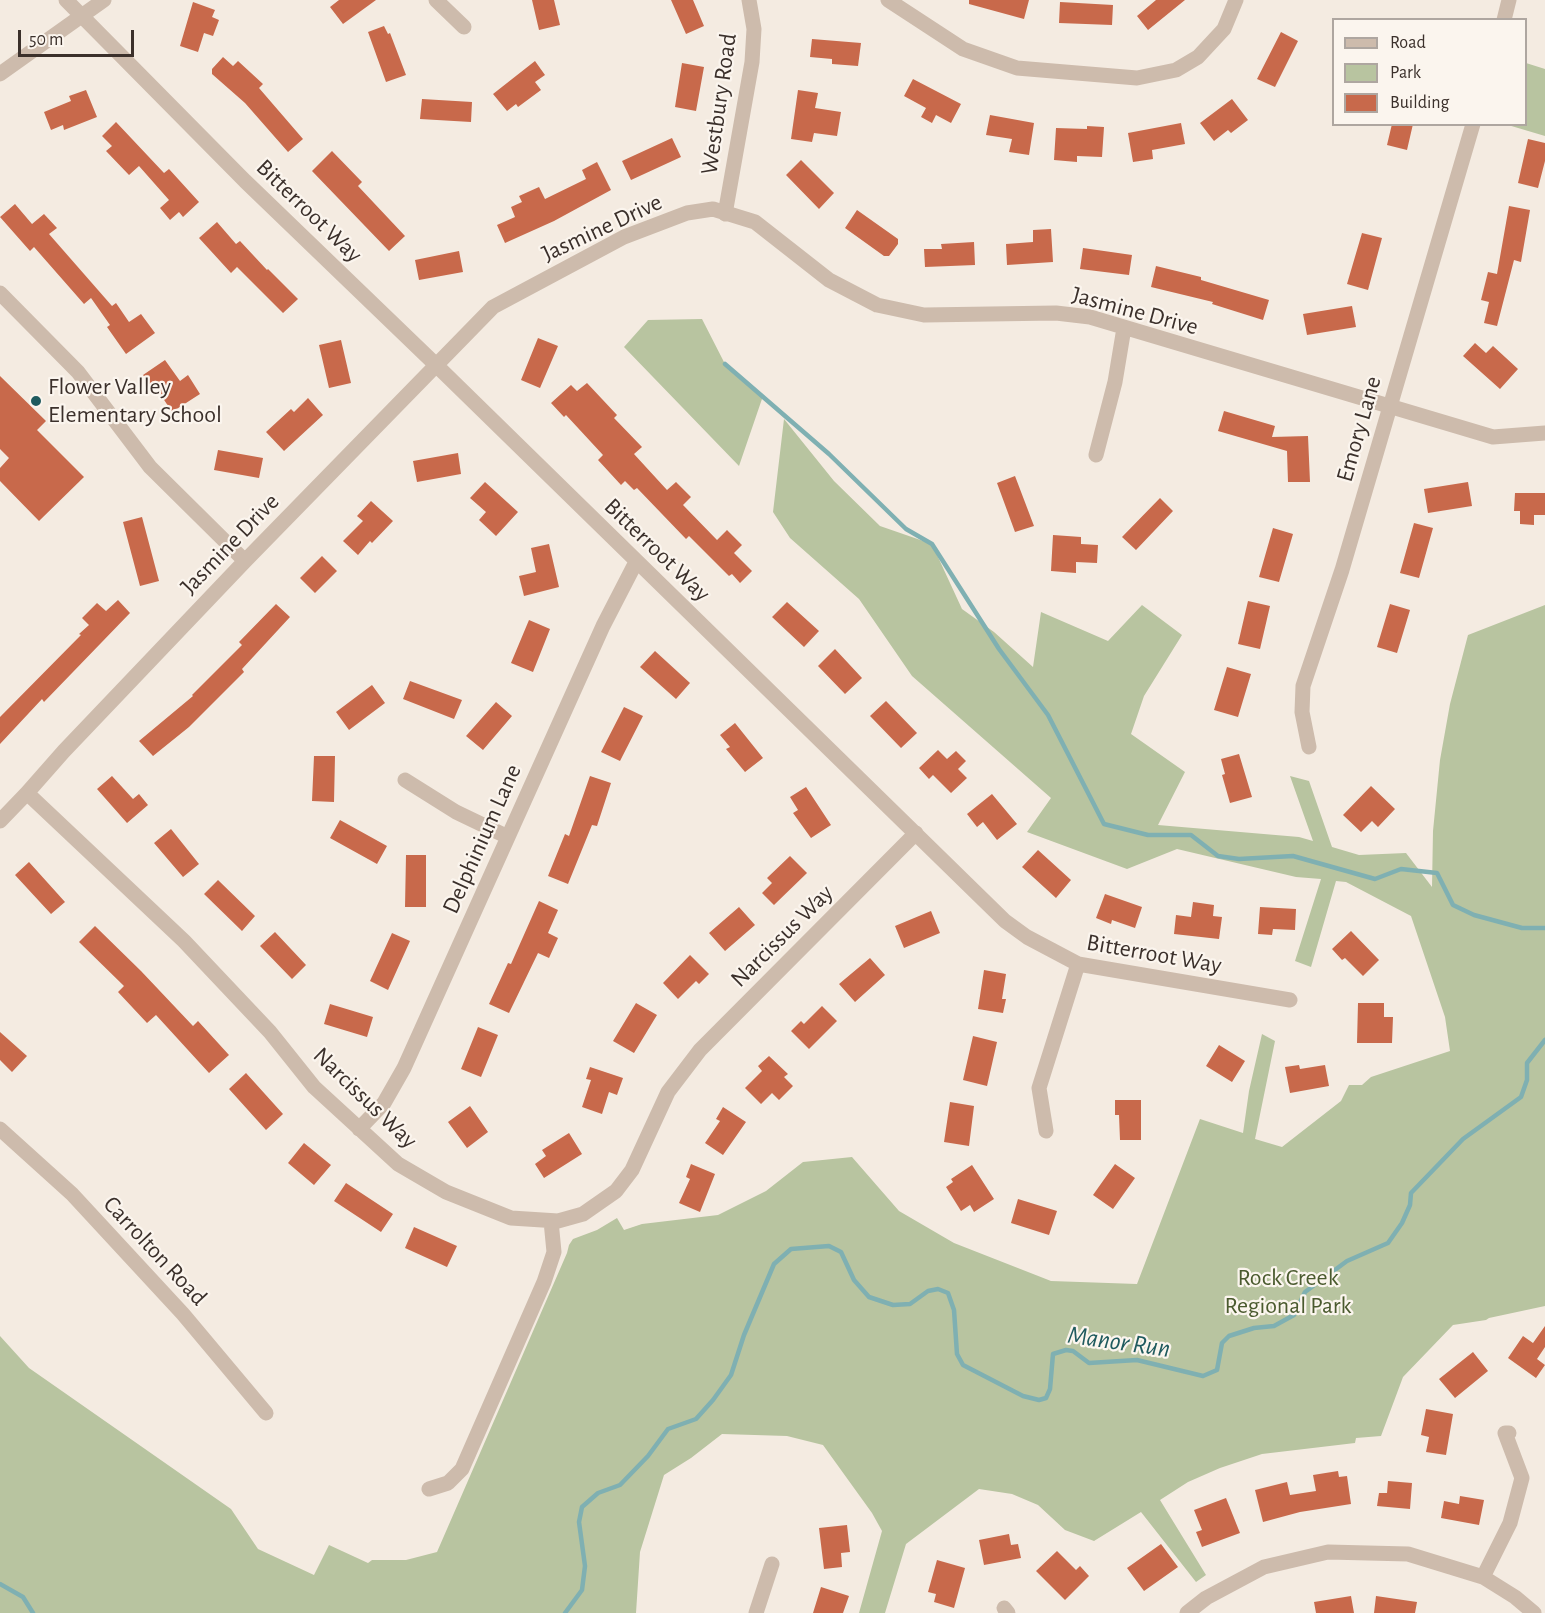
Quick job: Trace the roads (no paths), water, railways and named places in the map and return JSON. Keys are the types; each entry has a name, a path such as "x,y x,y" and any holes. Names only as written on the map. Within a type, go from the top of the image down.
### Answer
{"street":[{"name":"Bitterroot Way","path":"66,0 245,181 1005,921 1027,937 1078,964 1290,1000"},
{"path":"0,75 104,0"},
{"path":"436,0 464,27"},
{"name":"Westbury Road","path":"725,214 752,62 754,29 749,0"},
{"path":"888,0 963,49 1017,68 1137,78 1176,70 1198,57 1224,29 1236,0"},
{"path":"1504,18 1509,0"},
{"name":"Emory Lane","path":"1309,747 1302,712 1303,687 1342,570 1472,126"},
{"name":"Jasmine Drive","path":"0,821 245,561 493,307 624,237 687,213 713,209 755,222 829,280 877,305 924,315 1056,313 1090,317 1493,437 1545,433"},
{"path":"0,293 78,372 150,467 245,561"},
{"path":"1096,455 1115,382 1124,328"},
{"name":"Delphinium Lane","path":"359,1129 384,1103 404,1068 603,626 636,562"},
{"path":"405,780 456,812 508,837"},
{"name":"Narcissus Way","path":"27,793 184,941 270,1032 314,1087 398,1164 446,1192 511,1218 551,1221 583,1214 616,1191 632,1170 668,1092 700,1050 916,833"},
{"path":"1046,1131 1038,1088 1078,964"},
{"name":"Carrolton Road","path":"0,1129 72,1194 183,1314 266,1413"},
{"path":"429,1489 448,1483 462,1469 544,1282 554,1252 551,1221"},
{"path":"1483,1577 1510,1523 1522,1478 1504,1433 1509,1433"},
{"path":"1187,1613 1206,1598 1264,1567 1328,1552 1407,1554 1483,1577 1515,1597 1534,1613"},
{"path":"756,1613 772,1564"}],"waterway":[{"path":"725,364 829,454 906,529 932,544 999,649 1048,715 1104,824 1148,835 1191,835 1218,856 1239,859 1293,856 1375,879 1401,869 1437,873 1453,905 1474,915 1522,928 1545,928"},
{"name":"Manor Run","path":"565,1613 582,1590 585,1566 579,1522 582,1507 598,1493 620,1485 648,1456 668,1429 696,1419 713,1400 731,1375 744,1335 774,1264 791,1249 829,1246 841,1252 854,1280 869,1297 893,1305 910,1304 928,1291 938,1289 948,1293 954,1310 957,1354 963,1365 1023,1396 1039,1400 1046,1398 1050,1389 1053,1354 1066,1350 1073,1351 1089,1363 1137,1360 1203,1376 1217,1370 1222,1343 1229,1336 1254,1328 1274,1326 1294,1315 1305,1292 1347,1261 1388,1243 1402,1223 1410,1205 1411,1193 1463,1139 1521,1097 1527,1080 1527,1063 1545,1040"},
{"name":"Manor Run","path":"0,1584 23,1597 33,1613"}],"place":[{"name":"Flower Valley Elementary School","path":"36,401"}],"park label":[{"name":"Rock Creek Regional Park","path":"1288,1292"}]}
